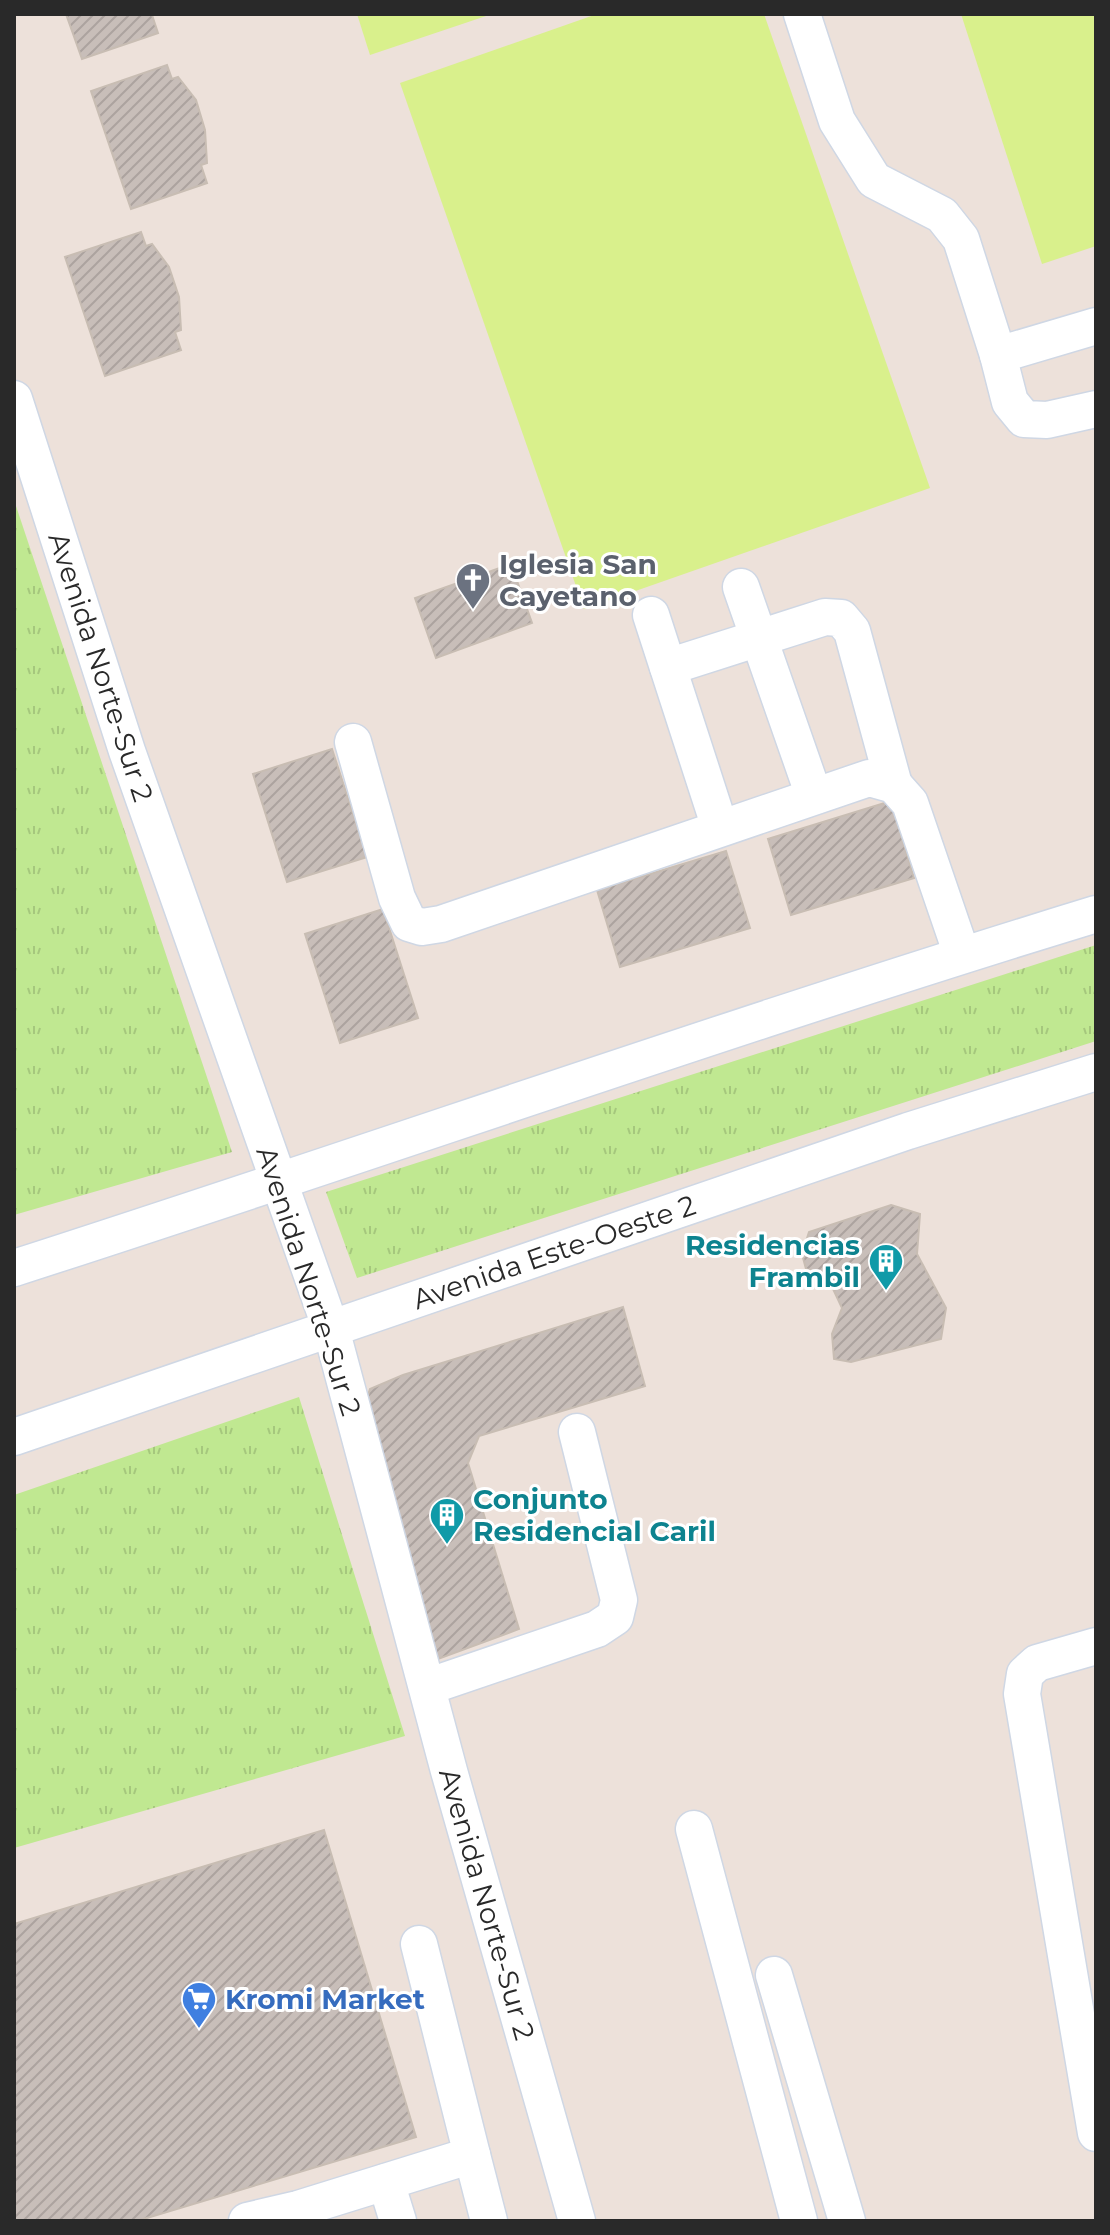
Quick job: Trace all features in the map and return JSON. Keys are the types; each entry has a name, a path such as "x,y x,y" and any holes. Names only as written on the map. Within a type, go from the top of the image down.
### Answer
{"street":[{"path":"802,14 837,121 874,180 942,215 961,239 1010,402 1024,419 1047,420 1096,409"},
{"path":"998,355 1096,326"},
{"name":"Avenida Norte-Sur 2","path":"14,399 127,751 331,1329 427,1687 577,2221"},
{"path":"741,587 814,796"},
{"path":"651,615 720,828"},
{"path":"668,667 825,617 841,618 852,631 894,785 910,803 962,955"},
{"path":"353,742 397,898 409,923 422,927 441,924 869,778 894,785"},
{"path":"14,1268 962,955 1096,914"},
{"name":"Avenida Este-Oeste 2","path":"14,1437 908,1131 1096,1072"},
{"path":"427,1687 597,1629 615,1617 619,1600 577,1432"},
{"path":"1096,1646 1037,1663 1025,1674 1022,1694 1096,2133"},
{"path":"694,1829 799,2221"},
{"path":"419,1944 489,2221"},
{"path":"774,1975 847,2221"},
{"path":"247,2221 300,2215 386,2182 472,2155"},
{"path":"386,2182 398,2221"}],"green space":[{"path":"357,14 492,14 370,55"},
{"path":"597,14 764,14 930,488 584,609 400,83"},
{"path":"961,14 1096,14 1096,246 1042,264"},
{"path":"14,500 232,1152 14,1215"},
{"path":"1096,945 1096,1041 357,1278 326,1192"},
{"path":"299,1397 405,1736 14,1848 14,1495"}],"building":[{"path":"66,14 155,14 152,15 158,33 82,59"},
{"path":"167,65 172,79 178,77 196,100 205,130 207,163 201,165 207,183 131,209 91,91"},
{"path":"141,232 146,246 152,244 169,267 179,297 181,330 175,332 181,350 105,376 65,257"},
{"name":"Iglesia San Cayetano","path":"511,564 532,623 436,658 415,598"},
{"path":"332,749 367,857 287,882 253,774"},
{"path":"891,801 914,878 791,915 768,839"},
{"path":"726,851 750,928 620,967 597,890"},
{"path":"383,909 418,1018 340,1043 305,934"},
{"name":"Residencias Frambil","path":"891,1205 920,1214 917,1254 946,1308 941,1339 851,1362 834,1359 832,1334 842,1308 827,1276 806,1269 802,1254 809,1232"},
{"name":"Conjunto Residencial Caril","path":"623,1307 645,1386 479,1436 468,1463 519,1629 438,1659 363,1411 370,1389 403,1375"},
{"name":"Kromi Market","path":"324,1830 416,2137 137,2221 14,2221 14,1924"}],"place":[{"name":"Iglesia San Cayetano","path":"473,611"},
{"name":"Residencias Frambil","path":"886,1292"},
{"name":"Conjunto Residencial Caril","path":"447,1546"},
{"name":"Kromi Market","path":"199,2030"}]}
